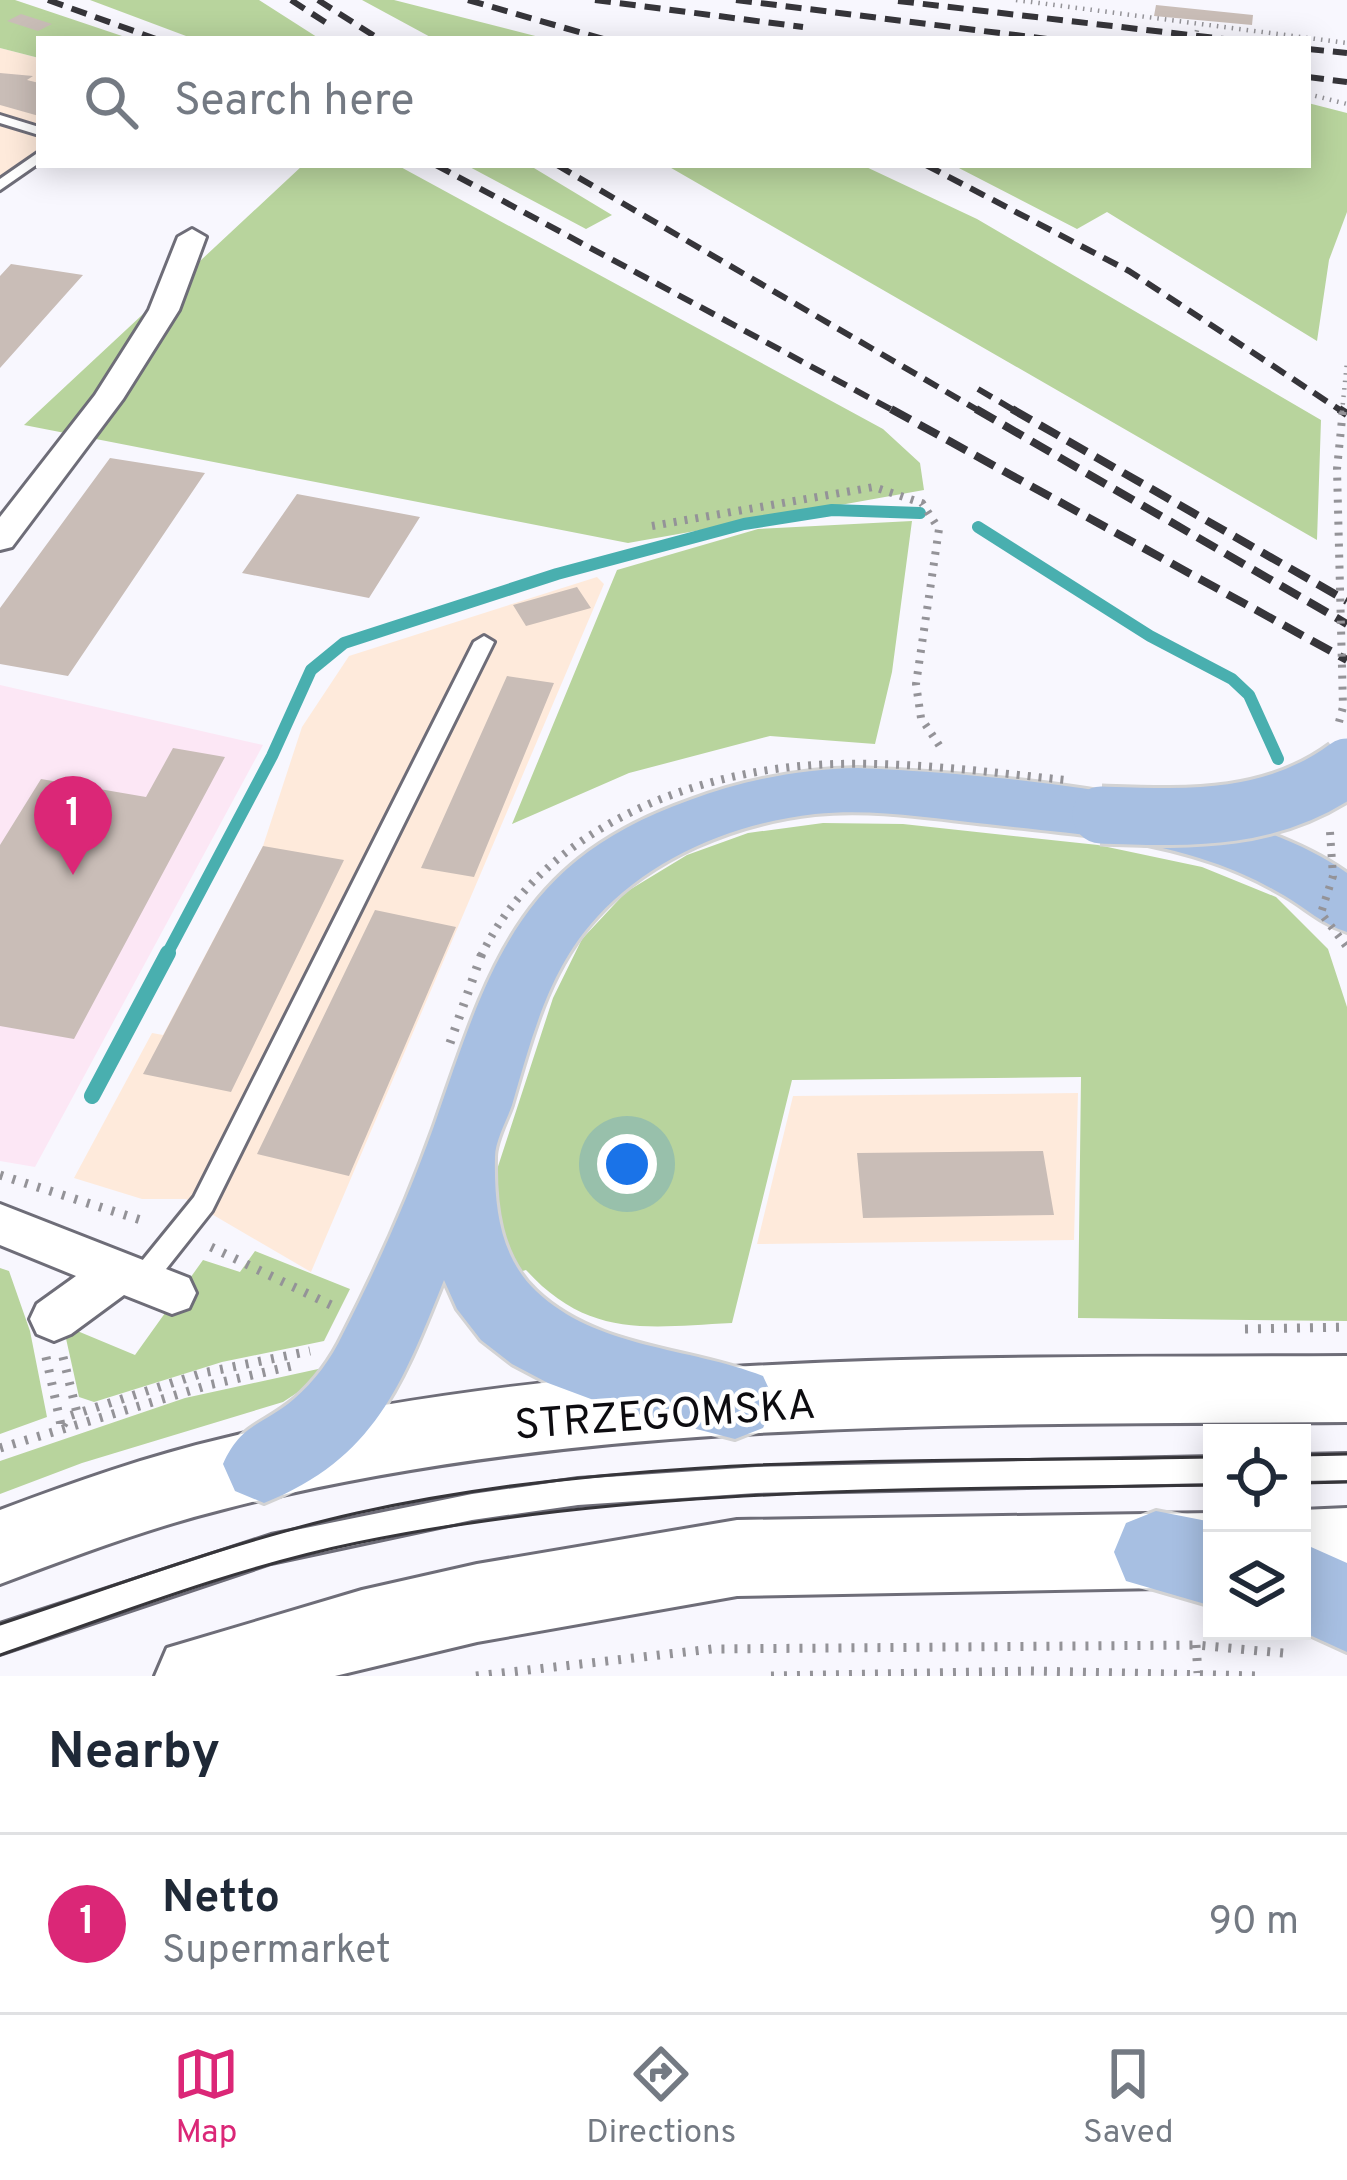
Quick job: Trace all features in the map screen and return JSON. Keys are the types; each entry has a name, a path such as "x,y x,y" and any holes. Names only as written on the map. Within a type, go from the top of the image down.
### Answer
{"main road":[{"path":"735,1402 620,1373 556,1351 515,1323 491,1297 465,1240 460,1151 472,1047 567,906 617,862 656,837 700,818 816,792 1094,798 1234,814 1331,778"},
{"path":"1094,798 1260,856 1339,895"},
{"path":"264,1464 336,1415 371,1368 460,1151"},
{"name":"STRZEGOMSKA","path":"0,1547 153,1493 264,1464 517,1422 735,1402 1347,1389"},
{"path":"1311,1547 1347,1545"},
{"path":"195,1676 408,1618 737,1558 1193,1556"}],"street":[{"path":"0,540 108,400 164,310 193,237"},
{"path":"0,1224 145,1281"},
{"path":"54,1319 145,1281"}],"lane":[{"path":"0,118 36,130"},
{"path":"0,186 36,158"},
{"path":"145,1281 202,1204 484,642"},
{"path":"1311,1468 1347,1467"},
{"path":"0,1639 272,1550 472,1507 578,1492 756,1480 1203,1470"}],"path":[{"path":"1016,0 1286,36"},
{"path":"1196,36 1198,26"},
{"path":"1311,39 1347,43"},
{"path":"1311,95 1347,104"},
{"path":"1339,895 1327,801 1331,778 1296,773 1320,754 1337,730 1343,707 1337,469 1347,362"},
{"path":"652,526 874,487 922,503 939,529 916,684 920,718 944,752 976,773 1015,785"},
{"path":"472,1047 484,948 523,890 582,839 692,784 813,761 880,760 1094,798"},
{"path":"54,1319 77,1413"},
{"path":"62,1426 77,1413 203,1373 319,1349"},
{"path":"0,1448 62,1426 266,1370 310,1363"},
{"path":"476,1676 712,1649 1262,1648 1318,1617"},
{"path":"1196,1645 1198,1674"},
{"path":"771,1676 1259,1676"}],"shaded area":[{"path":"0,48 36,57 36,153 0,180"},
{"path":"597,577 604,584 311,1272 186,1199 142,1199 74,1178 152,1033 163,1035 263,846 302,727 349,656"},
{"path":"0,685 263,745 35,1167 0,1161"},
{"path":"1078,1093 1074,1240 757,1244 793,1096"}],"green space":[{"path":"0,0 15,0 122,36 36,36 36,57 0,48"},
{"path":"90,0 259,0 315,36 186,36"},
{"path":"362,0 394,0 535,36 428,36"},
{"path":"1311,104 1347,113 1347,212 1329,260 1317,341 1107,212 1077,229 959,168 1311,168"},
{"path":"300,168 403,168 883,429 920,463 924,490 628,543 24,425"},
{"path":"472,168 534,168 612,215 586,229"},
{"path":"671,168 868,168 977,219 1321,420 1317,540"},
{"path":"912,521 892,672 875,744 770,736 629,773 512,824 617,570 758,529"},
{"path":"823,823 903,824 1098,845 1202,867 1276,897 1328,949 1347,1007 1347,1321 1078,1318 1081,1077 792,1080 732,1323 621,1324 573,1308 526,1270 508,1275 488,1197 553,998 582,939 626,892 687,855 748,833"},
{"path":"255,1251 350,1289 324,1341 222,1362 94,1402 79,1397 63,1325 135,1355 203,1260 240,1272"},
{"path":"0,1268 9,1271 30,1331 47,1417 0,1434"},
{"path":"341,1364 283,1402 82,1463 0,1494 0,1461 185,1398"}],"building":[{"path":"1156,5 1253,15 1252,25 1154,16"},
{"path":"21,14 52,24 38,31 7,21"},
{"path":"0,73 33,76 27,80 36,82 36,115 0,105"},
{"path":"11,264 83,275 0,368 0,276"},
{"path":"110,458 205,473 68,676 0,664 0,608"},
{"path":"297,494 420,517 369,598 242,573"},
{"path":"577,587 591,608 526,626 513,605"},
{"path":"507,676 554,683 474,877 421,868"},
{"path":"173,748 225,757 74,1039 0,1026 0,845 41,779 146,797"},
{"path":"263,846 344,860 231,1092 143,1074"},
{"path":"375,910 456,927 349,1176 257,1154"},
{"path":"1043,1151 1054,1215 863,1218 857,1153"}],"waterway":[{"path":"166,956 272,756 311,670 344,643 557,574 744,524 832,510 920,513"},
{"path":"978,527 1150,636 1232,679 1249,695 1278,759"},
{"path":"92,1096 168,953"}],"tram line":[{"path":"1311,1455 1347,1454"},
{"path":"0,1624 267,1536 462,1493 568,1479 783,1464 1203,1457"},
{"path":"1311,1483 1347,1482"},
{"path":"0,1655 266,1565 463,1524 569,1510 783,1494 1203,1485"}],"railway":[{"path":"48,0 148,36"},
{"path":"291,0 331,26"},
{"path":"318,0 374,36"},
{"path":"468,0 593,36"},
{"path":"595,0 803,27"},
{"path":"736,0 1023,36"},
{"path":"898,1 1198,36"},
{"path":"1311,49 1347,53"},
{"path":"1311,77 1347,82"},
{"path":"442,168 896,412"},
{"path":"562,168 981,412"},
{"path":"932,168 1129,271 1343,412"},
{"path":"978,389 1017,412"},
{"path":"891,409 1347,660"},
{"path":"976,409 1347,624"},
{"path":"1012,409 1347,601"},
{"path":"1339,409 1347,414"}],"place":[{"name":"Netto","path":"73,875"}]}
